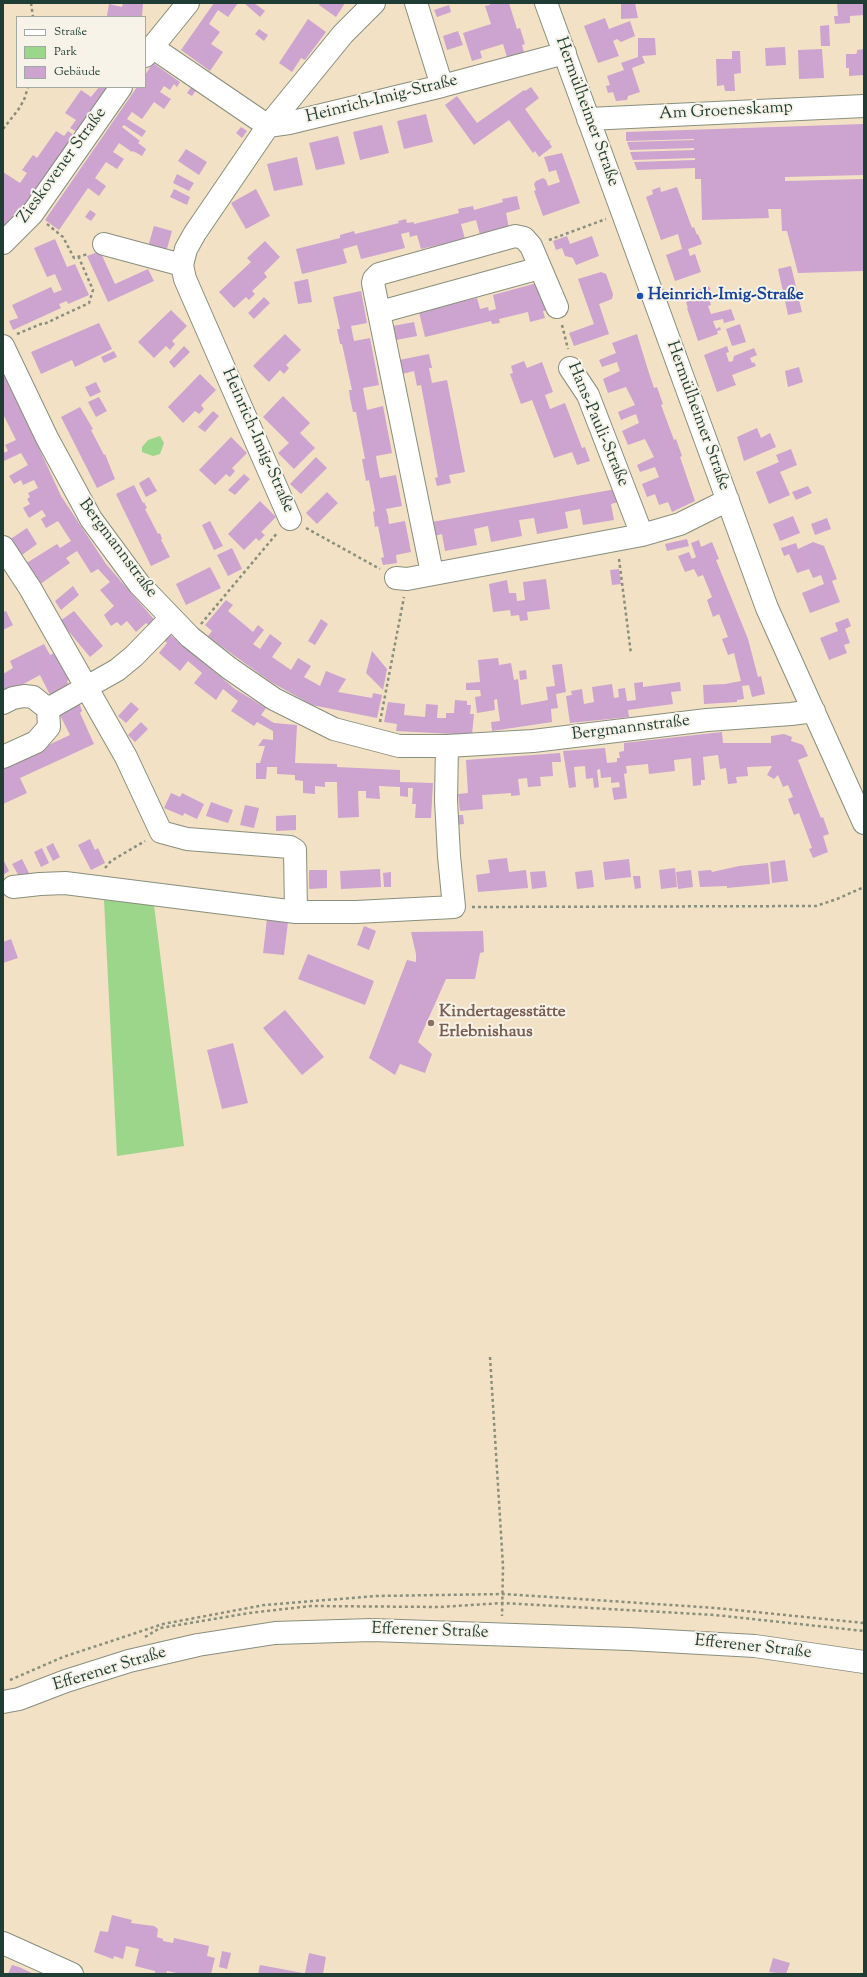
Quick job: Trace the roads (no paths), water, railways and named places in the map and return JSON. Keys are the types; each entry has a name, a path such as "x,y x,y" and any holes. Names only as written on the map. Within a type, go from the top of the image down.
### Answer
{"street":[{"path":"188,3 149,52 268,126"},
{"path":"95,249 182,265 186,249 195,233 268,126 343,34 374,3"},
{"path":"416,3 442,86"},
{"name":"Hermülheimer Straße","path":"546,3 767,608 864,823"},
{"name":"Heinrich-Imig-Straße","path":"268,126 289,123 442,86 565,53"},
{"name":"Zieskovener Straße","path":"3,243 32,214 120,88"},
{"name":"Am Groeneskamp","path":"588,119 864,106"},
{"path":"432,573 373,283 379,274 515,236 524,238 531,246 556,307"},
{"name":"Heinrich-Imig-Straße","path":"182,265 185,278 290,518"},
{"path":"380,312 540,268"},
{"name":"Bergmannstraße","path":"9,340 50,445 91,519 139,584 190,637 229,668 274,699 334,729 399,746 448,746 533,741 707,720 814,711"},
{"name":"Hans-Pauli-Straße","path":"570,368 588,395 642,535"},
{"path":"402,579 642,535 680,524 728,500"},
{"path":"3,547 30,588 126,757 161,832 187,839 290,847 295,850 296,912"},
{"path":"48,709 117,670 134,656 171,618"},
{"path":"3,703 14,698 24,696 33,697 48,709 49,727 43,736 36,742 3,757"},
{"path":"13,888 40,884 65,883 296,912 356,912 454,907 448,856 446,800 448,746"},
{"name":"Efferener Straße","path":"3,1702 19,1699 66,1681 129,1661 198,1645 275,1633 372,1630 629,1639 755,1646 864,1662"},
{"path":"3,1943 72,1974"}],"place":[{"name":"Heinrich-Imig-Straße","path":"640,296"},
{"name":"Kindertagesstätte Erlebnishaus","path":"431,1023"}]}
